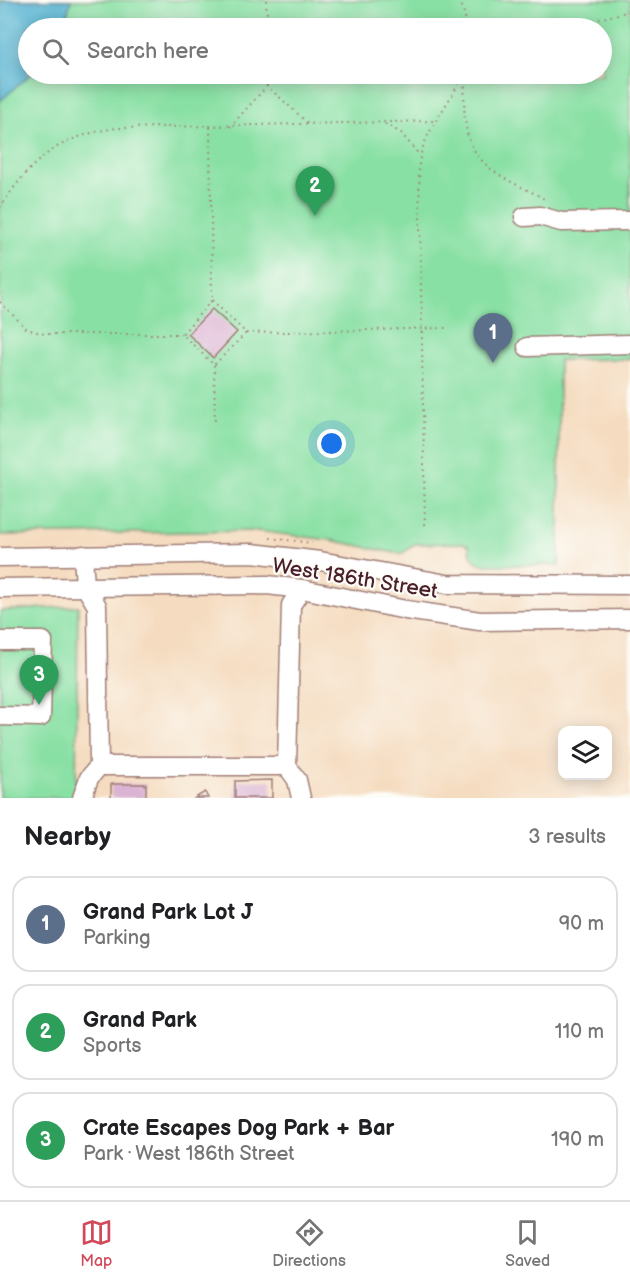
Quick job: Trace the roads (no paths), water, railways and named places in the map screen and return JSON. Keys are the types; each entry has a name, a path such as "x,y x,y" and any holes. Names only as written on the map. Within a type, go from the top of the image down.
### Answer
{"street":[{"path":"524,217 540,216 561,222 630,220"},
{"path":"527,347 630,345"},
{"name":"West 186th Street","path":"0,557 252,553 320,561 447,585 630,585"},
{"path":"82,798 89,778 99,766 97,606 85,586 83,555"},
{"name":"West 186th Street","path":"0,588 214,585 302,589 406,610 480,621 630,619"},
{"path":"301,798 297,780 287,766 291,605 302,589"},
{"path":"0,641 43,641 41,717 0,716"},
{"path":"99,766 287,766"}],"water":[{"path":"5,0 71,0 66,18 18,18 20,84 0,101 0,5"}],"place":[{"name":"Grand Park","path":"315,216"},
{"name":"Grand Park Lot J","path":"493,363"},
{"name":"Crate Escapes Dog Park + Bar","path":"39,705"}]}
